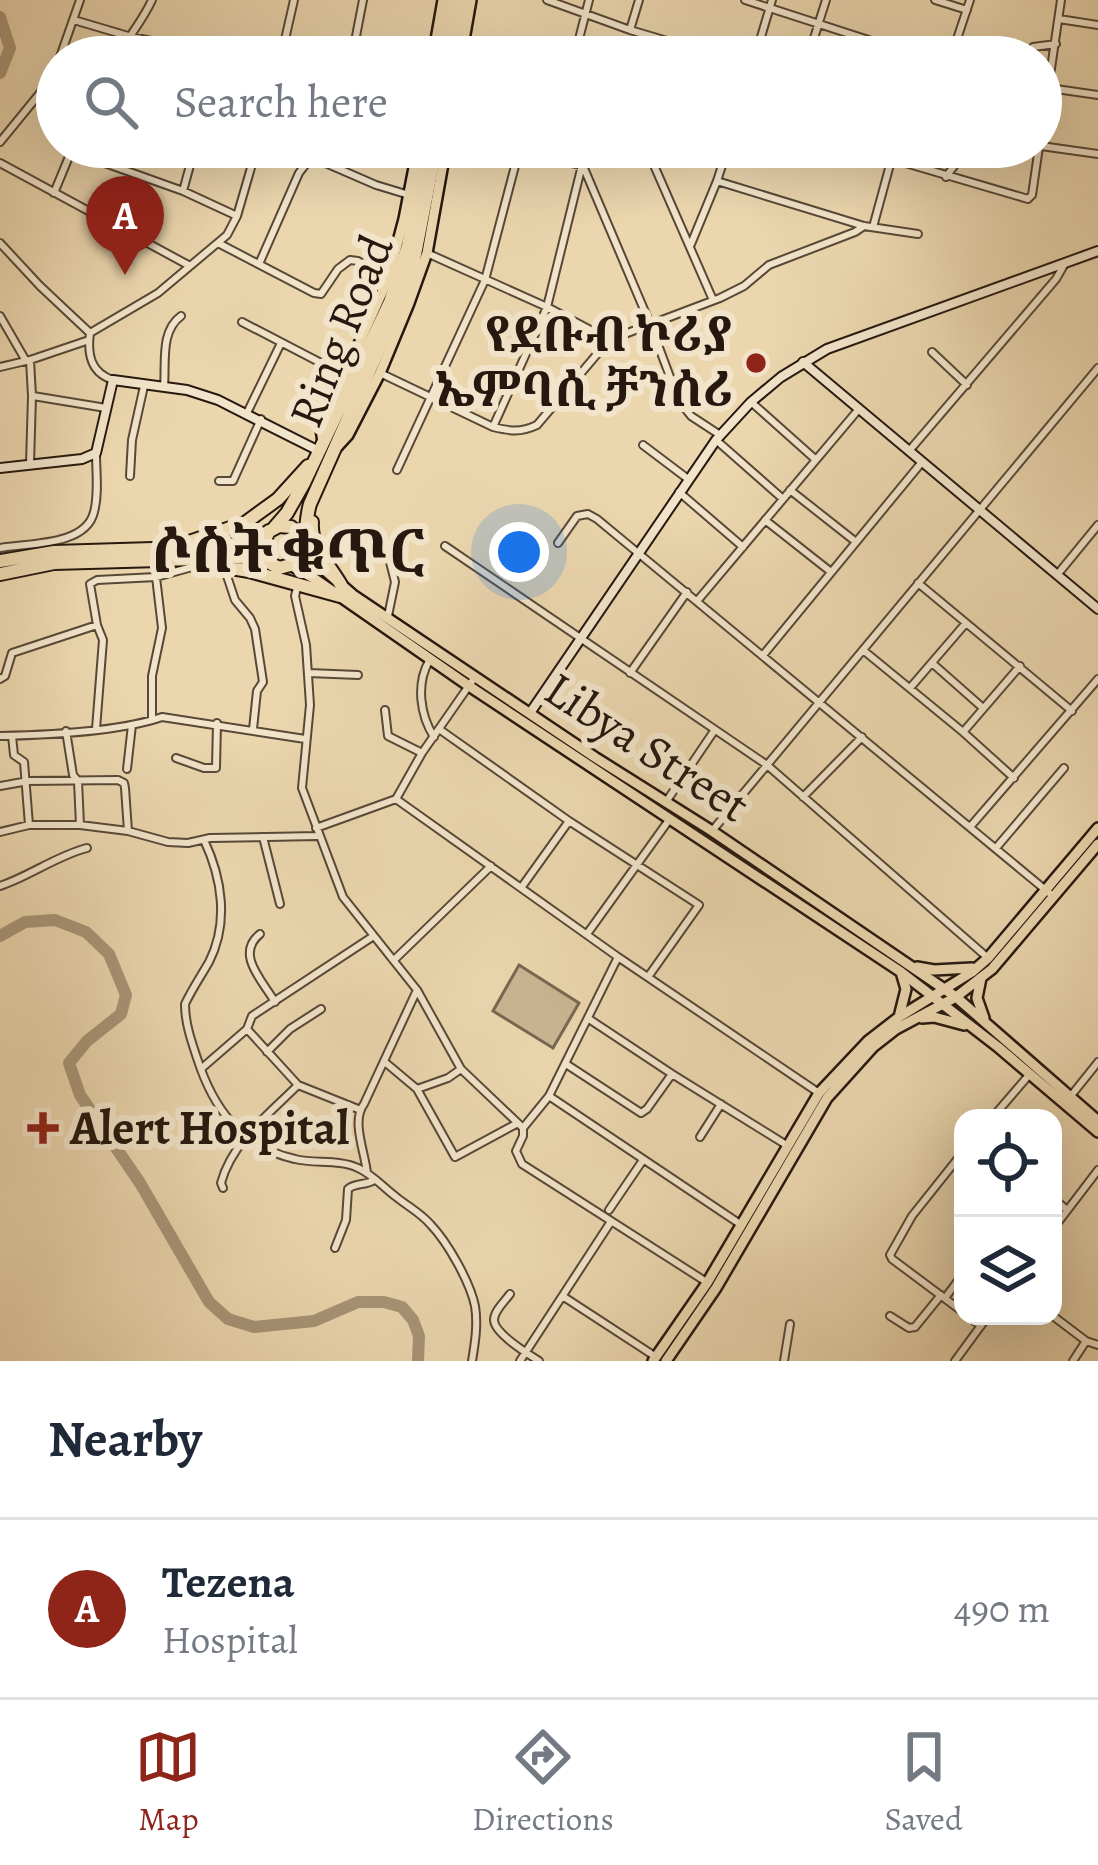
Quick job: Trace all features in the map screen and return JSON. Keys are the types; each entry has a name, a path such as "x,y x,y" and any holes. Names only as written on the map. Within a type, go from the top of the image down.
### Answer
{"highway":[{"path":"447,0 452,36"},
{"path":"456,36 461,0"},
{"name":"Ring Road","path":"271,529 296,500 403,295 413,265 428,168"},
{"path":"168,548 245,523 278,499 323,450"},
{"name":"Ring Road","path":"304,546 304,520 319,483 323,450"},
{"path":"319,483 311,533 340,591"},
{"path":"0,561 54,551 238,544 271,529 291,527 304,546 292,566 273,566 264,556 262,546 271,529"},
{"path":"0,574 54,563 264,556"},
{"path":"182,560 340,591"}],"main road":[{"path":"438,36 447,0"},
{"path":"460,36 470,0"},
{"path":"414,168 388,279 321,430 323,450 341,445 348,435 410,303 427,253 442,168"},
{"name":"Libya Street","path":"304,546 340,591 431,658 530,713 666,802 673,814 712,831 913,966 956,997 1033,1071"},
{"name":"Libya Street","path":"292,566 387,618 472,681 901,972 1033,1071"},
{"path":"711,1285 741,1224 819,1093 868,1041 899,1017 931,994 979,973 1005,955 1098,828"},
{"path":"658,1360 711,1285 827,1097 896,1029 956,997 988,958 1097,849"},
{"path":"913,966 979,973"},
{"path":"899,1017 906,989 901,972"},
{"path":"979,973 977,998 988,1027"},
{"path":"916,1019 934,1017 972,1028"},
{"path":"1033,1071 1098,1132"},
{"path":"1067,1101 1098,1121"}],"street":[{"path":"68,36 80,0"},
{"path":"74,20 128,36 152,0"},
{"path":"286,36 294,0"},
{"path":"356,36 363,0"},
{"path":"547,0 650,36"},
{"path":"580,36 589,0"},
{"path":"630,30 639,0"},
{"path":"746,0 771,3 855,36"},
{"path":"814,36 826,0"},
{"path":"934,0 967,10"},
{"path":"958,36 970,0"},
{"path":"1057,36 1061,0"},
{"path":"761,36 771,3"},
{"path":"1059,19 1098,25"},
{"path":"1062,90 1098,95"},
{"path":"0,142 36,97"},
{"path":"1062,148 1098,154"},
{"path":"0,163 190,266"},
{"path":"54,193 64,168"},
{"path":"122,168 237,216"},
{"path":"183,191 189,168"},
{"path":"0,367 90,337 158,293 233,229 251,168"},
{"path":"260,264 303,168"},
{"path":"337,168 409,195"},
{"path":"397,470 485,280 514,168"},
{"path":"493,427 547,307 581,168"},
{"path":"583,168 679,401 783,499"},
{"path":"655,168 713,300"},
{"path":"689,246 721,168"},
{"path":"380,373 493,427 525,431 537,425 609,340 713,300 744,286 769,265 868,226 889,168"},
{"path":"917,168 1028,199 1036,168"},
{"path":"946,177 953,168"},
{"path":"717,182 868,226 918,234"},
{"path":"0,243 90,337 99,375 218,400 323,450"},
{"path":"218,243 321,294 350,260 388,279"},
{"path":"530,713 688,479 751,402 826,349 1098,251"},
{"path":"427,253 609,340"},
{"path":"909,452 1066,262"},
{"path":"0,316 28,361 30,466"},
{"path":"164,387 166,336 169,326 182,316"},
{"path":"242,322 344,375"},
{"path":"248,413 281,343"},
{"path":"932,352 967,385"},
{"path":"803,362 1098,609"},
{"path":"712,831 1098,368"},
{"path":"0,548 71,538 87,526 95,507 97,453 113,380"},
{"path":"130,476 144,386"},
{"path":"32,396 106,408"},
{"path":"751,402 816,460"},
{"path":"698,600 858,410"},
{"path":"219,481 232,481 261,419"},
{"path":"643,445 688,479"},
{"path":"0,468 82,459 97,453"},
{"path":"763,654 922,462"},
{"path":"790,490 856,542"},
{"path":"680,492 743,547"},
{"path":"558,543 577,516 597,519 1050,893"},
{"path":"765,520 831,572"},
{"path":"1057,574 1097,528"},
{"path":"445,546 767,765 988,958"},
{"path":"387,550 395,582 387,618"},
{"path":"96,729 103,640 93,581 156,577 203,564"},
{"path":"225,567 235,600 255,629 263,682 257,691 253,729"},
{"path":"152,720 152,676 162,628 156,577"},
{"path":"918,583 1072,711"},
{"path":"298,584 296,604 306,645 310,705 302,788 343,897 417,990 461,1069 520,1125 524,1132 516,1151 523,1164 711,1285"},
{"path":"630,673 687,592"},
{"path":"910,688 966,623"},
{"path":"0,679 12,653 97,625"},
{"path":"863,650 1014,778"},
{"path":"431,658 424,668 421,695 428,728 698,905 647,976"},
{"path":"931,662 983,708"},
{"path":"963,732 1020,666"},
{"path":"309,673 358,675"},
{"path":"970,827 1098,679"},
{"path":"0,832 29,825 80,825 188,843 317,832 396,799 472,681"},
{"path":"385,710 388,736 422,753"},
{"path":"0,736 96,729 163,717 305,739"},
{"path":"176,758 216,768 217,723"},
{"path":"127,769 132,724"},
{"path":"666,802 715,730"},
{"path":"66,731 80,825"},
{"path":"12,736 14,755 24,762 29,825"},
{"path":"803,797 862,736"},
{"path":"996,848 1064,768"},
{"path":"0,786 118,780 124,783 128,831"},
{"path":"396,799 819,1093"},
{"path":"586,934 673,814"},
{"path":"521,888 569,820"},
{"path":"262,837 280,904"},
{"path":"204,840 214,861 221,903 220,934 185,1004 200,1070 223,1114 245,1138 296,1160 341,1163 371,1176 434,1227 476,1308 472,1361"},
{"path":"0,886 87,848"},
{"path":"394,961 491,866"},
{"path":"260,934 248,947 249,957 275,1002"},
{"path":"200,1070 247,1029 252,1016 372,937"},
{"path":"386,1063 417,1089 455,1156 520,1125 549,1096 619,957"},
{"path":"334,1248 344,1228 348,1189 370,1183 358,1109 386,1063 417,990"},
{"path":"267,1052 290,1029 321,1009"},
{"path":"589,1019 788,1146"},
{"path":"247,1029 298,1085 358,1109"},
{"path":"1067,1101 1098,1062"},
{"path":"566,1064 641,1112 672,1074"},
{"path":"417,1089 461,1069"},
{"path":"1000,1109 1033,1071"},
{"path":"223,1188 223,1174 236,1148 298,1085"},
{"path":"549,1096 741,1224"},
{"path":"700,1137 721,1104"},
{"path":"609,1210 643,1160"},
{"path":"954,1163 912,1216 890,1255 954,1305"},
{"path":"1062,1217 1098,1170"},
{"path":"1062,1206 1067,1210"},
{"path":"520,1361 610,1222"},
{"path":"890,1316 915,1327 954,1284"},
{"path":"510,1294 495,1314 494,1324 539,1361"},
{"path":"564,1297 658,1360"},
{"path":"1062,1323 1098,1345"},
{"path":"784,1361 790,1324"},
{"path":"955,1361 981,1326"},
{"path":"1073,1361 1086,1341"}],"shaded area":[{"path":"519,965 579,1003 553,1048 493,1011"}],"waterway":[{"path":"0,17 10,48 0,73"},
{"path":"0,936 25,922 55,920 86,932 109,954 126,995 121,1014 87,1041 69,1063 80,1095 140,1183 209,1302 228,1319 254,1327 314,1321 358,1302 402,1307 419,1336 418,1361"}],"place":[{"name":"Tezena","path":"125,275"},
{"name":"የደቡብ ኮሪያ ኤምባሲ ቻንሰሪ","path":"756,363"},
{"name":"Alert Hospital","path":"43,1128"}],"district":[{"name":"ሶስት ቁጥር","path":"289,552"}]}
